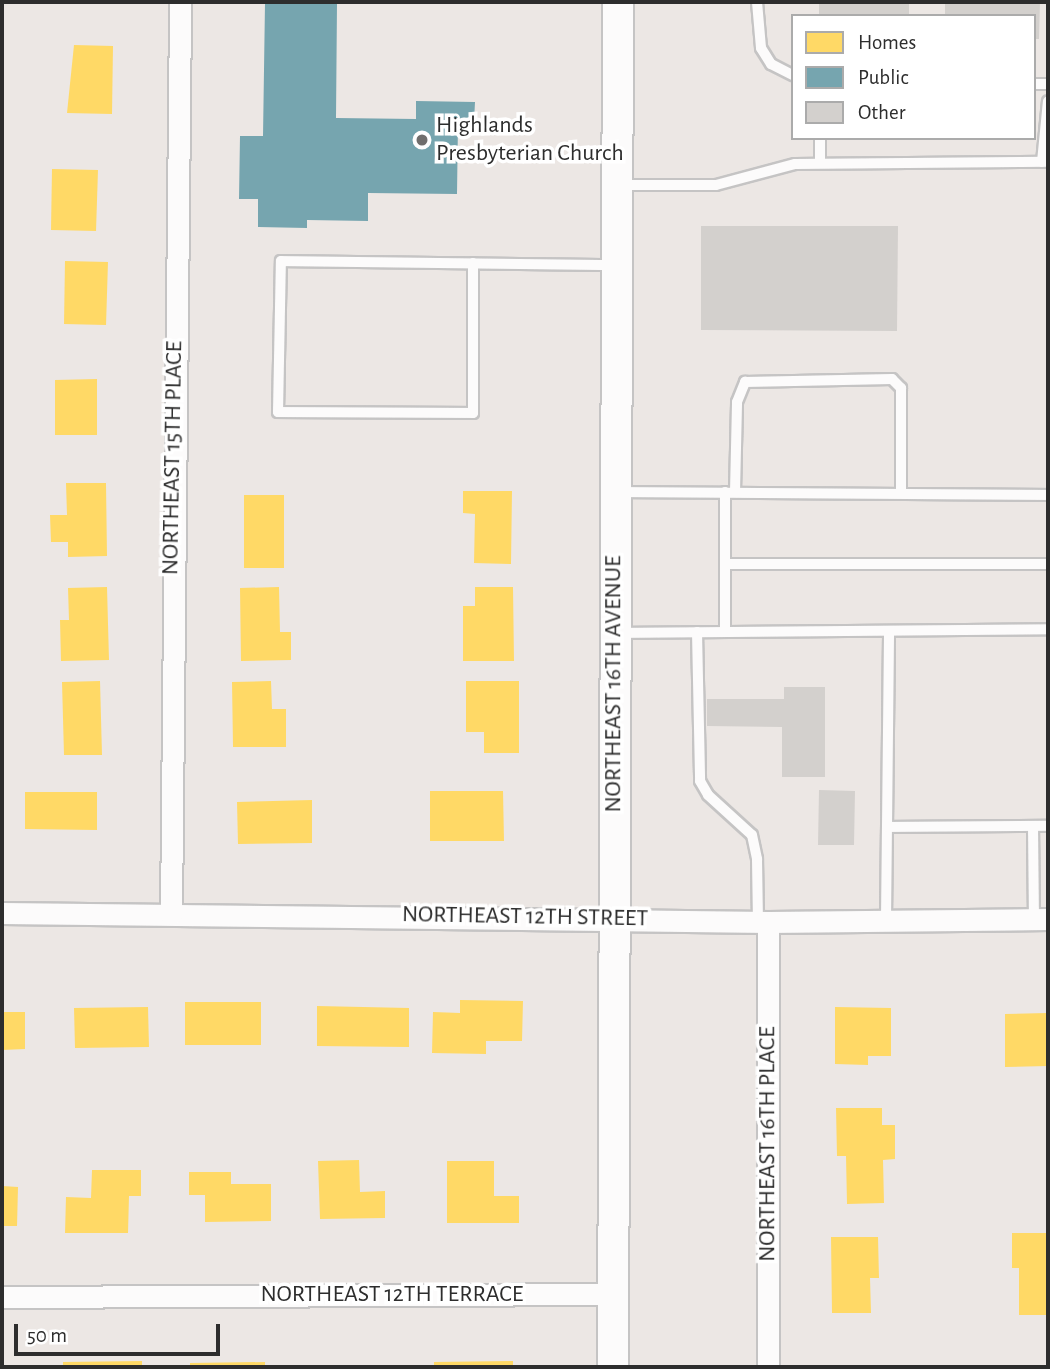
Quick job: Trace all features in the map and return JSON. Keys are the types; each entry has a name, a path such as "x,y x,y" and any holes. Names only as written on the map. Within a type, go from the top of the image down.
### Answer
{"street":[{"name":"NORTHEAST 15TH PLACE","path":"171,914 180,2"},
{"name":"NORTHEAST 16TH AVENUE","path":"613,1367 618,2"},
{"name":"NORTHEAST 12TH STREET","path":"2,913 614,917 763,921 1041,919"},
{"name":"NORTHEAST 16TH PLACE","path":"763,921 768,1367"},
{"name":"NORTHEAST 12TH TERRACE","path":"2,1297 614,1294"}],"lane":[{"path":"757,2 761,48 771,64 791,74"},
{"path":"616,185 716,185 794,164 1045,162 1048,101"},
{"path":"820,140 820,163"},
{"path":"474,264 473,413 278,412 281,261 616,265"},
{"path":"725,632 725,564 737,402 745,382 892,379 901,388 901,492"},
{"path":"615,492 1048,495"},
{"path":"725,564 1048,564"},
{"path":"614,633 1048,629"},
{"path":"886,920 888,631"},
{"path":"697,632 700,781 708,795 752,835 763,921"},
{"path":"1033,826 1041,919"},
{"path":"887,827 1048,826"}],"building: Homes":[{"path":"74,45 113,46 112,114 67,113"},
{"path":"52,169 98,170 96,231 51,230"},
{"path":"65,261 108,262 106,325 64,324"},
{"path":"97,379 97,435 55,435 55,380"},
{"path":"66,483 106,483 107,556 68,557 68,542 51,542 50,515 67,515"},
{"path":"463,491 512,491 511,564 474,563 475,514 463,513"},
{"path":"244,495 284,495 284,568 244,568"},
{"path":"107,587 109,660 61,661 60,620 69,620 68,588"},
{"path":"279,587 280,632 291,632 291,660 241,661 240,588"},
{"path":"475,587 513,587 514,661 463,661 463,606 475,606"},
{"path":"100,681 102,755 64,755 62,682"},
{"path":"271,681 272,709 286,709 286,747 233,747 232,682"},
{"path":"466,681 519,681 519,753 484,753 484,732 466,732"},
{"path":"430,791 503,791 504,841 430,841"},
{"path":"25,792 97,792 97,830 25,829"},
{"path":"312,800 312,843 238,844 237,802"},
{"path":"460,1000 523,1001 522,1041 486,1041 486,1054 432,1053 433,1012 460,1013"},
{"path":"185,1002 261,1002 261,1045 185,1045"},
{"path":"317,1006 409,1008 409,1047 317,1046"},
{"path":"148,1007 149,1047 75,1048 74,1008"},
{"path":"835,1007 891,1008 891,1056 868,1056 868,1065 835,1064"},
{"path":"2,1012 25,1012 25,1049 2,1050"},
{"path":"1047,1013 1048,1066 1005,1067 1005,1014"},
{"path":"836,1108 882,1108 882,1125 895,1125 895,1159 883,1160 884,1203 847,1204 846,1156 837,1156"},
{"path":"359,1160 360,1192 385,1191 385,1218 320,1219 318,1161"},
{"path":"447,1161 494,1161 494,1196 519,1196 519,1223 447,1223"},
{"path":"92,1170 141,1170 141,1196 129,1196 128,1233 65,1233 66,1197 91,1198"},
{"path":"189,1172 231,1172 231,1184 271,1184 271,1221 205,1222 205,1195 189,1195"},
{"path":"2,1186 18,1187 17,1226 2,1226"},
{"path":"1012,1233 1048,1233 1048,1315 1019,1315 1019,1268 1012,1268"},
{"path":"831,1237 878,1237 879,1278 870,1278 871,1313 832,1313"},
{"path":"142,1361 142,1367 63,1367 63,1362"},
{"path":"513,1361 513,1367 434,1367 434,1362"},
{"path":"265,1362 265,1367 190,1367 190,1363"}],"building: Public":[{"path":"265,3 337,4 336,118 416,119 416,101 475,102 474,122 458,122 457,194 368,193 368,221 307,220 307,228 258,227 258,199 239,199 240,136 263,136"}],"building: Other":[{"path":"819,2 909,2 909,14 819,14"},
{"path":"945,2 1040,2 1039,39 1036,39 1036,14 945,14"},
{"path":"701,226 898,226 897,331 701,330"},
{"path":"784,687 825,687 825,777 782,777 782,727 707,726 707,699 784,699"},
{"path":"819,790 855,791 854,845 818,845"}],"place":[{"name":"Highlands Presbyterian Church","path":"422,140"}]}
